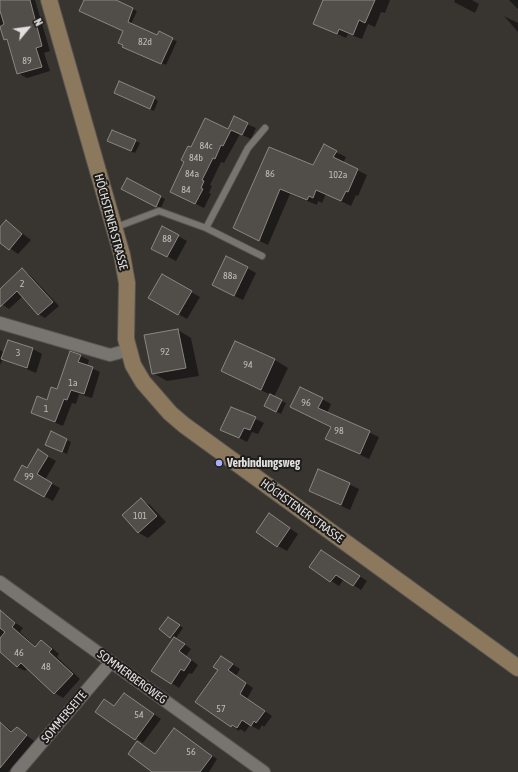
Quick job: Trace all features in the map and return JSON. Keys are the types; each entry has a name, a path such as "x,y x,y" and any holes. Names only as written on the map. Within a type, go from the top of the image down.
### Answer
{"main road":[{"name":"HÖCHSTENER STRASSE","path":"49,0 114,228 127,283 126,339 128,350 133,365 143,382 170,413 184,425 518,668"}],"street":[{"path":"0,323 110,355 128,350"},
{"name":"SOMMERBERGWEG","path":"0,582 264,772"},
{"name":"SOMMERSEITE","path":"17,772 110,662"}],"lane":[{"path":"206,228 248,148 265,128"},
{"path":"114,228 159,211 206,228 262,256"}],"building":[{"path":"0,0 30,0 42,46 36,48 42,67 17,74 7,39 4,40 0,27 4,24 0,11"},
{"path":"84,0 116,0 133,8 128,22 157,35 159,31 173,38 161,64 122,47 123,45 118,43 123,31 79,11"},
{"path":"323,0 375,0 365,23 359,20 353,35 339,29 337,34 313,24"},
{"path":"119,81 155,97 150,109 114,93"},
{"path":"234,116 248,123 242,135 231,130 223,146 221,145 215,159 213,158 202,180 204,181 201,188 203,189 195,204 170,192 184,162 181,160 188,146 191,147 205,118 228,129"},
{"path":"112,130 136,140 131,151 107,141"},
{"path":"324,144 337,151 333,157 358,169 348,192 346,191 341,201 316,190 313,198 309,196 307,200 280,189 259,241 233,228 269,147 313,165"},
{"path":"127,178 161,196 156,207 121,189"},
{"path":"6,220 22,234 9,250 0,243 0,227"},
{"path":"162,226 179,235 167,257 151,249"},
{"path":"226,256 248,267 234,296 212,285"},
{"path":"22,268 53,302 38,315 17,291 0,307 0,289"},
{"path":"162,274 192,291 178,315 148,298"},
{"path":"178,329 186,368 152,374 144,335"},
{"path":"8,340 33,348 27,368 1,359"},
{"path":"235,341 275,359 261,390 221,371"},
{"path":"70,351 81,355 78,362 93,367 84,394 71,390 67,400 64,399 55,422 31,413 37,396 47,400 51,387 57,389"},
{"path":"300,387 323,398 318,408 370,431 360,454 325,439 331,427 290,407"},
{"path":"270,394 282,400 276,412 264,406"},
{"path":"231,407 256,417 250,430 244,428 239,438 220,430"},
{"path":"51,431 67,439 62,452 45,445"},
{"path":"38,449 48,456 37,474 52,483 44,497 14,480 22,465 27,468"},
{"path":"318,469 350,483 341,505 309,491"},
{"path":"141,498 157,516 138,533 122,515"},
{"path":"269,513 290,528 277,547 256,532"},
{"path":"321,550 360,576 353,586 336,575 330,582 309,567"},
{"path":"0,610 15,623 12,627 35,647 41,640 52,649 49,652 73,674 54,694 21,663 17,667 0,652 0,638 5,632 0,628"},
{"path":"168,617 180,625 170,638 159,629"},
{"path":"174,637 185,644 179,651 191,660 184,671 181,669 171,684 151,671"},
{"path":"221,656 233,664 228,670 246,683 240,694 265,711 256,723 254,721 251,726 242,720 237,728 232,725 231,727 195,702 218,670 213,667"},
{"path":"124,693 154,714 135,740 95,712 104,699 114,706"},
{"path":"0,722 11,732 17,727 27,735 0,768"},
{"path":"174,728 212,756 200,772 152,772 128,754 137,741 155,754"}],"place":[{"name":"Verbindungsweg","path":"219,463"}]}
